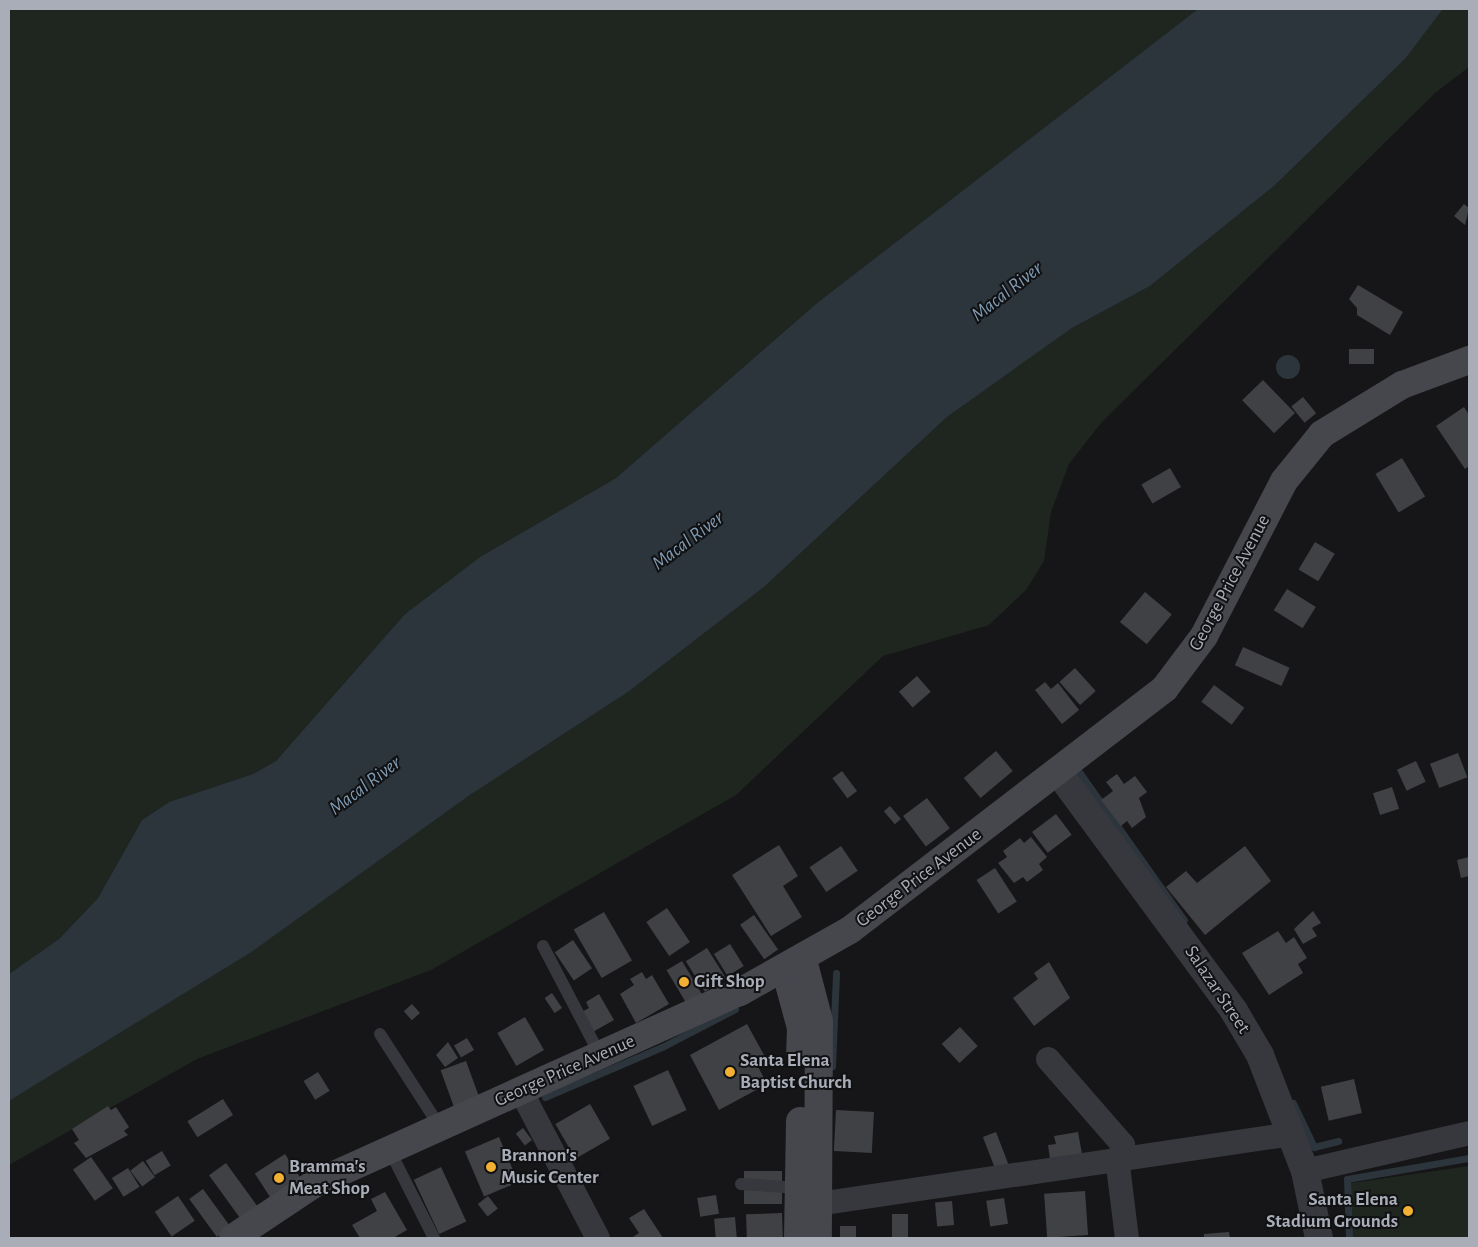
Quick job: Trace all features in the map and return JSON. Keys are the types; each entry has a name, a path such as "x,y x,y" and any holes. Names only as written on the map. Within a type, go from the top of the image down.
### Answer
{"main road":[{"name":"George Price Avenue","path":"233,1238 314,1184 794,965 850,930 1140,710 1188,662 1284,481 1322,434 1402,385 1469,360"},
{"path":"794,965 819,1021 808,1196 798,1238"},
{"path":"808,1196 818,1238"}],"street":[{"name":"Salazar Street","path":"1058,772 1234,1011 1260,1055 1293,1134 1305,1171 1319,1238"},
{"path":"1048,1060 1122,1145 1121,1158 1127,1238"},
{"path":"521,1090 598,1238"},
{"path":"1305,1171 1469,1133"},
{"path":"808,1196 1121,1158 1293,1134"}],"lane":[{"path":"543,946 600,1055"},
{"path":"380,1034 440,1127"},
{"path":"389,1150 434,1238"},
{"path":"741,1184 808,1196"}],"shaded area":[{"path":"9,9 1198,9 817,303 616,478 480,557 405,614 276,761 253,774 169,802 142,820 98,898 59,939 9,974"},
{"path":"1443,9 1469,9 1469,67 1435,93 1101,423 1069,464 1051,512 1044,561 1026,590 989,625 883,656 736,795 431,970 197,1059 9,1165 9,1101 250,953 470,795 628,692 764,587 947,417 1072,328 1150,286 1274,186 1405,59"},
{"name":"Santa Elena Stadium Grounds","path":"1469,1166 1469,1238 1348,1238 1345,1184"}],"water":[{"name":"Macal River","path":"1198,9 1443,9 1405,59 1274,186 1150,286 1072,328 947,417 764,587 628,692 470,795 250,953 9,1101 9,974 59,939 98,898 142,820 169,802 253,774 276,761 405,614 480,557 616,478 817,303"},
{"path":"1288,355 1296,359 1300,367 1296,375 1288,379 1280,375 1276,367 1280,359"}],"building":[{"path":"1464,204 1469,208 1465,225 1454,216"},
{"path":"1358,285 1403,312 1390,335 1357,315 1357,308 1349,299"},
{"path":"1349,349 1374,349 1374,364 1349,364"},
{"path":"1263,380 1295,413 1274,433 1242,400"},
{"path":"1303,397 1316,413 1305,423 1291,406"},
{"path":"1464,407 1469,415 1469,466 1465,469 1436,426"},
{"path":"1402,458 1425,497 1399,513 1375,474"},
{"path":"1170,468 1181,487 1152,504 1141,484"},
{"path":"1315,542 1335,554 1318,581 1299,569"},
{"path":"1287,589 1316,607 1303,628 1274,610"},
{"path":"1145,592 1172,614 1147,644 1120,622"},
{"path":"1243,647 1290,668 1281,686 1235,665"},
{"path":"1075,668 1096,691 1080,705 1059,682"},
{"path":"917,676 931,692 913,708 899,692"},
{"path":"1045,682 1051,689 1058,683 1079,710 1062,724 1035,690"},
{"path":"1214,685 1244,708 1232,725 1201,702"},
{"path":"996,751 1013,771 981,798 964,778"},
{"path":"1458,753 1467,777 1439,788 1430,764"},
{"path":"1416,761 1426,782 1407,791 1397,770"},
{"path":"842,771 857,791 847,798 832,778"},
{"path":"1117,774 1124,784 1135,776 1147,792 1139,798 1146,817 1132,828 1127,821 1121,826 1101,800 1113,791 1106,782"},
{"path":"1392,787 1399,809 1380,815 1373,793"},
{"path":"927,798 950,828 926,846 903,816"},
{"path":"890,806 901,819 895,824 884,811"},
{"path":"1056,814 1072,835 1048,853 1032,832"},
{"path":"1031,837 1047,857 1039,864 1043,870 1027,882 1023,877 1014,883 998,863 1007,857 1003,851 1020,838 1024,843"},
{"path":"779,845 798,876 783,886 802,917 771,936 732,875"},
{"path":"841,846 858,871 826,892 809,867"},
{"path":"1245,846 1271,881 1205,935 1166,887 1186,871 1197,883"},
{"path":"1469,857 1469,876 1461,878 1457,860"},
{"path":"995,868 1017,902 998,914 977,880"},
{"path":"667,908 690,942 669,956 646,922"},
{"path":"1313,911 1321,923 1312,928 1317,936 1303,944 1294,929"},
{"path":"604,912 632,960 602,978 574,930"},
{"path":"754,915 778,949 764,959 740,925"},
{"path":"1278,931 1286,943 1294,937 1307,958 1298,964 1303,973 1269,995 1242,953"},
{"path":"573,940 592,968 574,980 555,952"},
{"path":"730,944 744,966 728,976 714,954"},
{"path":"707,948 726,979 705,992 686,961"},
{"name":"Gift Shop","path":"682,961 702,994 687,1004 667,970"},
{"path":"1049,962 1070,998 1034,1026 1013,998 1038,979 1034,973"},
{"path":"642,972 646,979 652,975 669,1004 636,1023 620,994 634,985 630,979"},
{"path":"552,993 562,1008 555,1013 545,998"},
{"path":"599,994 614,1020 591,1033 580,1013 589,1008 586,1002"},
{"path":"412,1004 420,1013 412,1020 404,1011"},
{"path":"525,1017 544,1050 516,1066 497,1033"},
{"name":"Santa Elena Baptist Church","path":"747,1024 764,1055 755,1061 767,1084 719,1110 690,1055"},
{"path":"960,1027 978,1046 959,1063 942,1044"},
{"path":"467,1038 474,1050 461,1058 454,1046"},
{"path":"448,1042 458,1058 445,1067 436,1055"},
{"path":"466,1061 481,1103 456,1113 441,1070"},
{"path":"668,1070 687,1110 652,1126 634,1086"},
{"path":"318,1072 330,1091 315,1100 304,1081"},
{"path":"1354,1079 1362,1113 1329,1121 1321,1087"},
{"path":"223,1099 233,1115 197,1137 187,1121"},
{"path":"590,1104 610,1139 575,1159 555,1124"},
{"path":"108,1106 111,1110 116,1107 129,1127 124,1131 128,1135 86,1158 74,1143 79,1140 72,1129"},
{"path":"836,1110 874,1112 872,1153 834,1151"},
{"path":"523,1128 532,1140 525,1145 516,1133"},
{"path":"996,1132 1008,1164 995,1169 983,1137"},
{"path":"1078,1132 1082,1154 1050,1159 1048,1145 1056,1144 1054,1136"},
{"name":"Brannon's Music Center","path":"499,1137 518,1182 484,1197 465,1151"},
{"path":"162,1151 171,1166 154,1175 146,1161"},
{"name":"Bramma's Meat Shop","path":"285,1154 303,1182 273,1201 255,1174"},
{"path":"91,1157 113,1188 95,1201 73,1170"},
{"path":"143,1161 155,1177 142,1187 130,1171"},
{"path":"226,1163 260,1210 243,1222 209,1175"},
{"path":"441,1167 466,1221 439,1234 414,1180"},
{"path":"128,1168 140,1187 124,1197 112,1178"},
{"path":"744,1171 782,1171 782,1204 744,1204"},
{"path":"203,1189 231,1227 217,1237 189,1199"},
{"path":"1085,1191 1088,1235 1047,1238 1044,1194"},
{"path":"385,1192 407,1230 393,1238 360,1238 352,1225 377,1211 371,1199"},
{"path":"716,1195 719,1214 700,1217 697,1198"},
{"path":"178,1196 195,1221 172,1237 155,1212"},
{"path":"488,1196 498,1209 488,1217 478,1204"},
{"path":"1004,1198 1008,1224 990,1226 986,1201"},
{"path":"952,1201 954,1225 937,1226 935,1202"},
{"path":"644,1209 663,1238 633,1237 639,1233 629,1218"},
{"path":"782,1213 783,1238 747,1238 746,1214"},
{"path":"892,1214 908,1214 908,1238 892,1238"},
{"path":"735,1217 737,1238 716,1238 714,1219"},
{"path":"840,1226 856,1226 856,1238 840,1238"},
{"path":"1229,1232 1230,1238 1204,1238 1204,1234"}],"waterway":[{"path":"1077,769 1184,920"},
{"path":"832,1066 836,973"},
{"path":"545,1097 664,1046 735,1009"},
{"path":"1293,1103 1314,1147 1338,1141"},
{"path":"1349,1238 1347,1179 1469,1158"}],"place":[{"name":"Gift Shop","path":"684,982"},
{"name":"Santa Elena Baptist Church","path":"730,1072"},
{"name":"Brannon's Music Center","path":"491,1167"},
{"name":"Bramma's Meat Shop","path":"279,1178"},
{"name":"Santa Elena Stadium Grounds","path":"1408,1211"}]}
